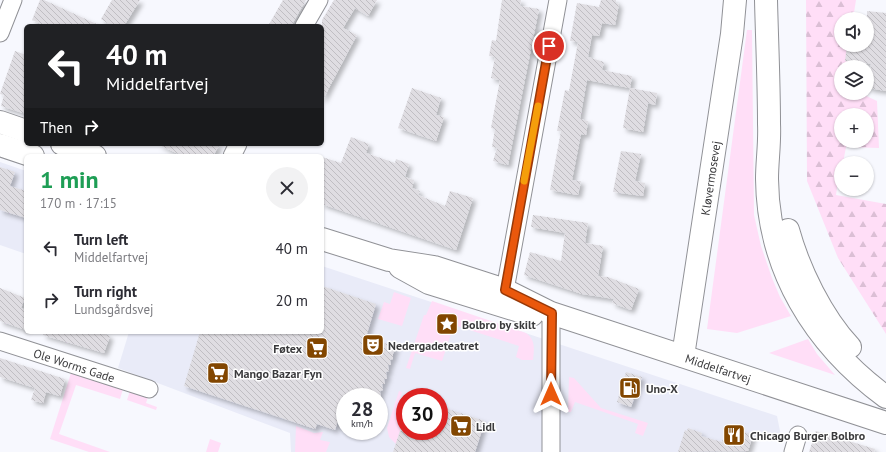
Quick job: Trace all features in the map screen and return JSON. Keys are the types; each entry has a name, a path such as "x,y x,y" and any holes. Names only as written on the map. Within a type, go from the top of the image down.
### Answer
{"main road":[{"name":"Kløvermosevej","path":"683,356 732,34 734,0"},
{"path":"766,0 770,143 767,179 770,213 780,258 800,305 833,350 874,388 886,396"},
{"path":"0,122 24,130"},
{"path":"770,143 782,212 795,254 823,310 843,340 886,385"},
{"path":"0,145 27,154"},
{"path":"68,146 90,154"},
{"name":"Middelfartvej","path":"324,240 390,260 434,267 505,290 552,313 886,423"},
{"name":"Middelfartvej","path":"390,260 429,283 531,315 552,313"}],"street":[{"path":"0,33 13,0"},
{"path":"305,24 319,0"},
{"path":"505,290 558,0"},
{"path":"551,452 552,313"},
{"name":"Ole Worms Gade","path":"0,341 149,389"},
{"path":"793,452 798,435"}],"shaded area":[{"path":"0,162 24,170 24,253 0,245"},
{"path":"324,267 777,416 782,441 752,435 747,450 721,442 718,452 291,452 290,433 118,368 128,334 324,334"}],"green space":[{"path":"806,0 856,0 854,12 834,12 834,52 849,52 849,60 834,60 834,100 874,100 877,101 879,148 874,148 874,108 834,108 834,148 846,148 844,156 834,156 834,196 886,204 886,334 838,258 807,181"},
{"path":"747,30 752,30 754,215 761,246 772,278 780,297 791,316 737,333 707,329"},
{"path":"394,292 411,298 402,326 378,319 384,302 390,304"},
{"path":"432,301 526,333 533,342 533,360 522,360 516,357 519,346 454,325 442,361 415,353 410,369 406,368 424,315 426,315"},
{"path":"808,339 817,354 835,375 769,353"},
{"path":"71,373 123,389 120,399 76,385 59,434 110,452 89,452 50,439"},
{"path":"569,377 574,378 601,408 648,423 643,436 635,433 638,424 575,402 571,412 568,412"},
{"path":"130,391 148,397 146,403 157,407 156,410 127,400"},
{"path":"396,400 396,440 397,440 396,444 389,437 388,425"},
{"path":"296,426 314,433 323,432 320,440 330,442 326,452 295,452"},
{"path":"210,439 221,443 218,452 206,452"}],"building":[{"path":"40,0 44,0 97,24 41,24 32,20"},
{"path":"112,0 140,0 125,24 109,24 101,19"},
{"path":"283,0 306,0 292,24 269,24"},
{"path":"334,0 377,0 368,16 355,8 343,28 357,35 324,97 324,24 322,24 322,20"},
{"path":"502,0 521,0 520,6 539,9 508,165 493,161 497,148 492,147 495,129 491,128 500,80 491,78 495,57 489,56 492,40 496,41"},
{"path":"601,0 616,0 616,3 619,4 615,25 602,23 599,36 592,35 588,57 604,62 602,70 632,76 630,88 587,80 580,119 588,121 586,135 581,134 572,180 581,181 578,195 550,190 561,131 557,131 565,90 569,91 578,42 570,41 577,3 599,7"},
{"path":"867,11 886,13 886,91 874,89 874,60 845,60 846,52 874,52 874,12"},
{"path":"15,51 24,54 24,113 1,106 4,95 0,94"},
{"path":"412,88 441,98 436,115 444,117 436,141 398,128"},
{"path":"630,88 657,93 655,105 648,103 643,132 623,128"},
{"path":"351,137 369,144 366,153 395,163 396,159 409,164 405,177 414,180 412,188 420,191 418,195 445,206 450,191 473,198 456,250 324,205 324,158 341,163"},
{"path":"161,146 219,146 214,154 179,154"},
{"path":"621,151 641,154 635,181 645,183 643,196 613,192"},
{"path":"0,167 15,172 10,186 24,190 24,217 0,210"},
{"path":"533,215 588,223 585,243 603,246 598,276 608,277 639,289 631,310 612,303 614,299 582,294 524,275 530,252 561,261 565,233 531,227"},
{"path":"324,287 376,304 366,337 396,347 393,354 393,359 390,360 391,365 388,365 389,371 386,372 387,379 384,379 385,384 382,384 383,388 336,388 335,430 317,424 315,429 184,386 199,334 324,334"},
{"path":"0,288 24,298 21,308 24,309 24,329 0,321"},
{"path":"105,334 110,336 104,353 43,335"},
{"path":"0,358 65,379 60,396 46,392 43,403 31,400 35,388 0,377"},
{"path":"626,372 642,377 631,407 617,402"},
{"name":"Lidl","path":"448,409 485,421 475,452 393,452 397,440 448,440"},
{"path":"727,426 753,435 748,451 678,452 685,430 687,431 688,428 702,433 701,436 722,442"},
{"path":"816,431 875,449 874,452 809,452"}],"slow traffic":[{"path":"524,181 538,106"}],"place":[{"name":"Bolbro by skilt","path":"447,324"},
{"name":"Nedergadeteatret","path":"373,345"},
{"name":"Føtex","path":"317,348"},
{"name":"Mango Bazar Fyn","path":"218,373"},
{"name":"Uno-X","path":"630,388"},
{"name":"Lidl","path":"461,426"},
{"name":"Chicago Burger Bolbro","path":"734,435"}],"route":[{"path":"549,46 505,290 552,313 551,394"}]}
